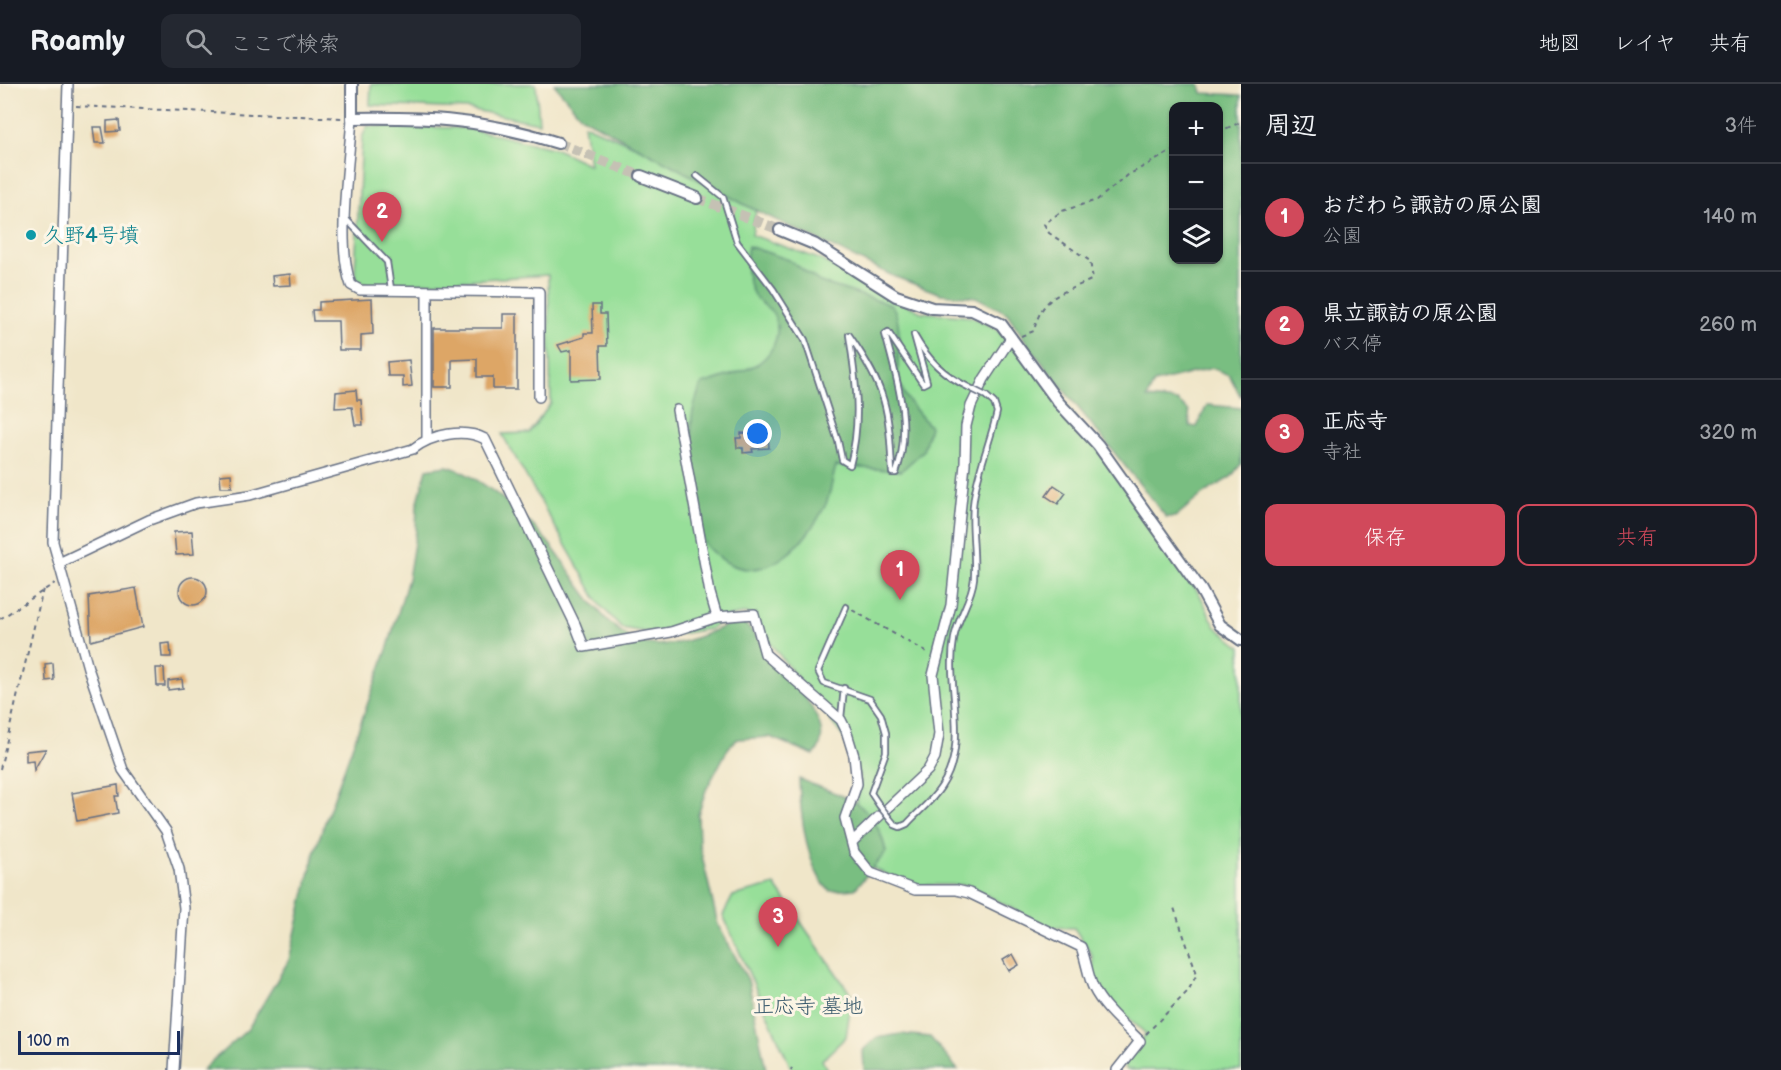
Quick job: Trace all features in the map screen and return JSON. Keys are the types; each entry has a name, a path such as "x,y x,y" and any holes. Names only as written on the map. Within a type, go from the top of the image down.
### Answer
{"street":[{"path":"68,84 53,542 88,668 123,770 166,831 179,869 184,908 174,1070"},
{"path":"352,84 346,219 347,274 351,285 360,290 427,293 539,292 538,397"},
{"path":"352,118 465,120 514,129 558,143"},
{"path":"641,176 697,198"},
{"path":"780,230 814,244 896,296 932,308 972,310 1001,324 1058,402 1098,445 1201,590 1220,625 1241,640"},
{"path":"427,293 427,438"},
{"path":"852,842 928,770 935,757 939,734 933,675 951,605 965,464 966,426 971,406 984,379 1011,339"},
{"path":"677,411 710,593 717,617"},
{"path":"59,563 149,520 196,503 250,495 413,449 427,438 474,433 485,439 584,647 671,632 717,617 754,614 765,654 841,720 854,756 857,784 845,818 854,852 871,873 915,890 956,890 969,893 1081,947 1089,965 1092,987 1106,1007 1140,1041 1117,1070"}],"lane":[{"path":"697,176 723,197 736,242 773,289 805,340 845,463 850,465 858,416 849,335 881,388 888,411 892,473 896,473 903,447 903,409 885,334 888,332 923,384 927,382 914,335 927,356 941,372 986,396 994,403 997,412 975,492 972,531 974,579 954,638 952,664 957,731 955,752 941,788 907,824 900,827 890,819 871,793 886,752 886,733 881,715 870,699 844,688 824,683 818,671 846,608"},
{"path":"346,219 387,262 391,271 391,291"},
{"path":"841,720 844,688"}],"path":[{"path":"67,105 352,118"},
{"path":"1223,130 1241,122"},
{"path":"1011,339 1034,331 1037,317 1050,297 1093,279 1090,261 1049,233 1044,224 1062,211 1097,200 1128,175 1169,152"},
{"path":"0,618 43,589 63,579"},
{"path":"0,769 43,589"},
{"path":"846,608 936,657"},
{"path":"1140,1041 1188,991 1197,974 1173,905"}],"green space":[{"path":"371,84 536,84 539,123 468,109 370,105"},
{"path":"554,84 1200,84 1202,93 1241,95 1241,397 1229,375 1212,368 1154,383 1147,398 1177,401 1189,411 1190,426 1197,427 1207,405 1241,408 1241,464 1231,477 1203,494 1175,517 1166,517 1031,349 1007,313 976,297 941,294 893,276 747,206 582,117"},
{"path":"584,124 687,169 756,211 752,235 819,259 921,312 972,317 995,328 1055,389 1200,595 1215,626 1241,647 1241,1070 1127,1070 1121,1060 1146,1034 1101,996 1096,989 1092,955 1074,928 1047,927 967,885 913,885 859,863 854,810 861,781 847,742 747,613 726,617 710,629 667,636 622,628 600,605 502,434 529,433 551,403 548,275 369,286 357,280 355,271 362,138 367,126 467,128 556,149 590,165"},
{"path":"748,246 789,260 820,282 892,305 899,332 898,370 901,386 930,427 923,451 901,471 836,466 827,501 809,532 785,556 772,564 757,568 742,568 726,562 705,545 701,537 696,503 692,435 692,416 702,384 753,367 765,358 776,339 775,318 771,311 755,297 749,284 746,264"},
{"path":"447,466 487,487 528,521 559,556 592,603 618,630 633,639 660,645 683,642 736,621 746,625 805,697 818,720 821,729 821,743 814,755 770,737 738,739 730,745 706,790 698,815 699,843 718,925 748,980 766,1070 202,1070 248,1029 289,960 315,850 388,647 408,579 416,531 417,505 427,469"},
{"path":"799,779 855,803 866,811 881,834 886,852 855,889 830,891 815,869 803,823"},
{"name":"正応寺 墓地","path":"775,885 852,996 846,1037 822,1060 827,1070 792,1070 723,915 733,896"},
{"path":"901,1034 930,1037 958,1070 864,1070 863,1050 876,1038"}],"building":[{"path":"119,120 120,131 107,132 107,121"},
{"path":"93,127 102,127 105,143 95,143"},
{"path":"290,274 291,285 273,286 272,276"},
{"path":"372,299 373,334 361,335 361,350 339,350 338,321 313,321 312,310 319,310 319,302"},
{"path":"592,305 600,305 600,314 606,314 607,346 600,346 601,379 571,380 571,350 562,352 558,345 584,337 584,333 593,333"},
{"path":"503,314 517,314 517,389 493,389 493,377 477,377 477,359 452,360 452,387 434,387 434,328 503,328"},
{"path":"409,360 412,386 403,387 403,376 388,376 387,362"},
{"path":"356,390 357,400 361,400 363,425 355,425 352,407 335,408 336,392"},
{"path":"741,433 768,434 769,448 752,449 753,452 743,453 743,448 737,448 736,438 741,438"},
{"path":"231,474 232,487 221,487 220,475"},
{"path":"1054,485 1066,493 1058,504 1046,496"},
{"path":"192,531 194,554 176,555 174,532"},
{"path":"193,577 203,581 207,591 203,601 193,605 183,601 179,591 183,581"},
{"path":"136,588 143,627 91,641 89,596"},
{"path":"170,643 171,657 162,657 161,644"},
{"path":"53,663 54,680 46,681 45,664"},
{"path":"156,668 164,668 165,686 157,686"},
{"path":"182,679 183,688 168,690 168,681"},
{"path":"46,749 34,770 33,760 26,761 26,751"},
{"path":"118,785 119,796 115,796 118,813 77,821 72,793"},
{"path":"1013,954 1019,965 1009,971 1003,960"}],"tunnel":[{"path":"558,143 641,176"},
{"path":"697,198 780,230"}],"place":[{"name":"久野4号墳","path":"31,235"},
{"name":"県立諏訪の原公園","path":"382,242"},
{"name":"おだわら諏訪の原公園","path":"900,600"},
{"name":"正応寺","path":"778,947"}]}
